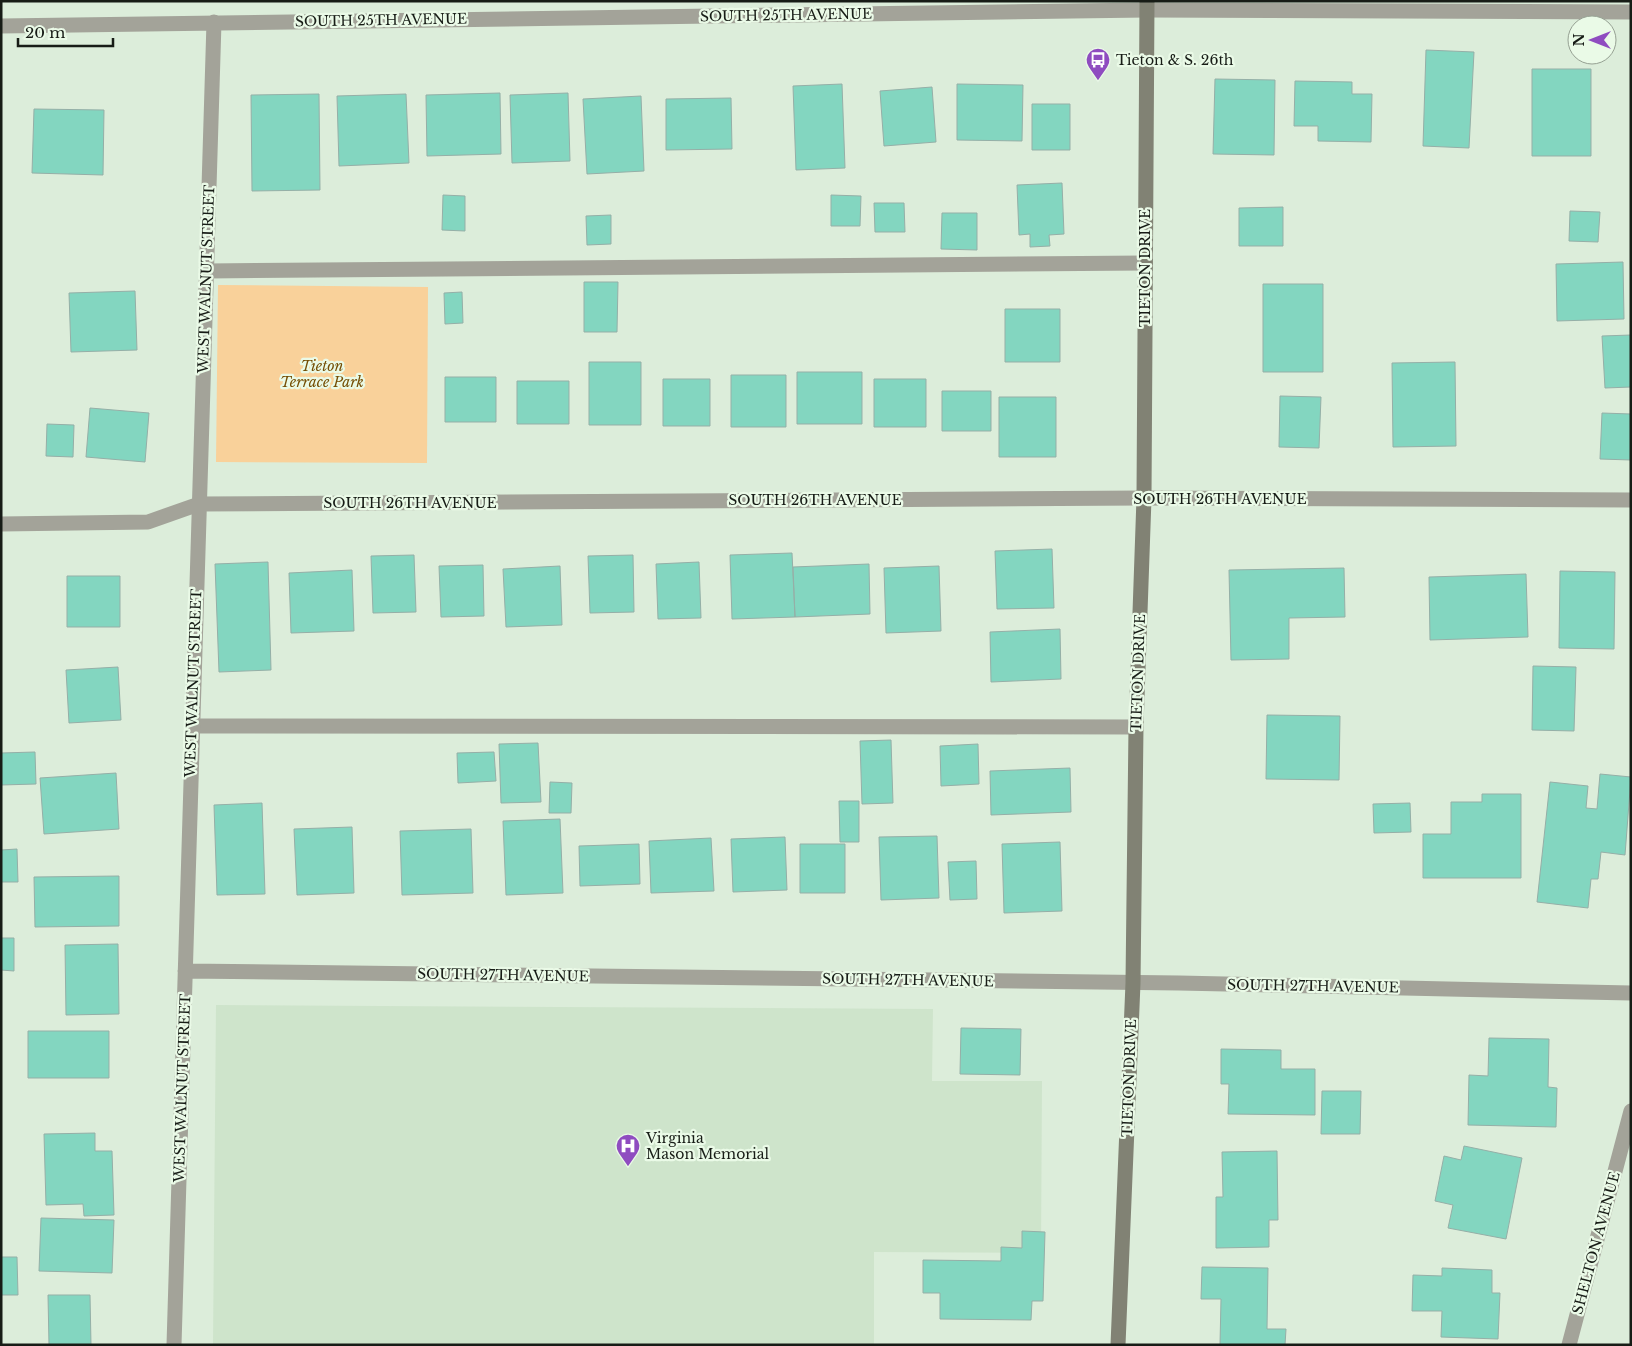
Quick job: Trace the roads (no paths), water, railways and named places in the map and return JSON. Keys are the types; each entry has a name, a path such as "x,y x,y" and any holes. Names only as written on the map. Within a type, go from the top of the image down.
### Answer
{"main road":[{"name":"TIETON DRIVE","path":"1118,1345 1133,983 1136,727 1144,498 1147,6"}],"street":[{"name":"SOUTH 25TH AVENUE","path":"1,26 1147,6 1631,12"},
{"name":"WEST WALNUT STREET","path":"174,1345 214,22"},
{"path":"207,271 1146,263"},
{"name":"SOUTH 26TH AVENUE","path":"1,524 148,522 199,504 1144,498 1631,500"},
{"path":"192,726 1136,727"},
{"name":"SOUTH 27TH AVENUE","path":"185,970 1133,983 1631,993"},
{"name":"SHELTON AVENUE","path":"1569,1345 1631,1111"}],"place":[{"name":"Tieton & S. 26th","path":"1098,81"},
{"name":"Virginia Mason Memorial","path":"628,1167"}],"park label":[{"name":"Tieton Terrace Park","path":"322,374"}]}
